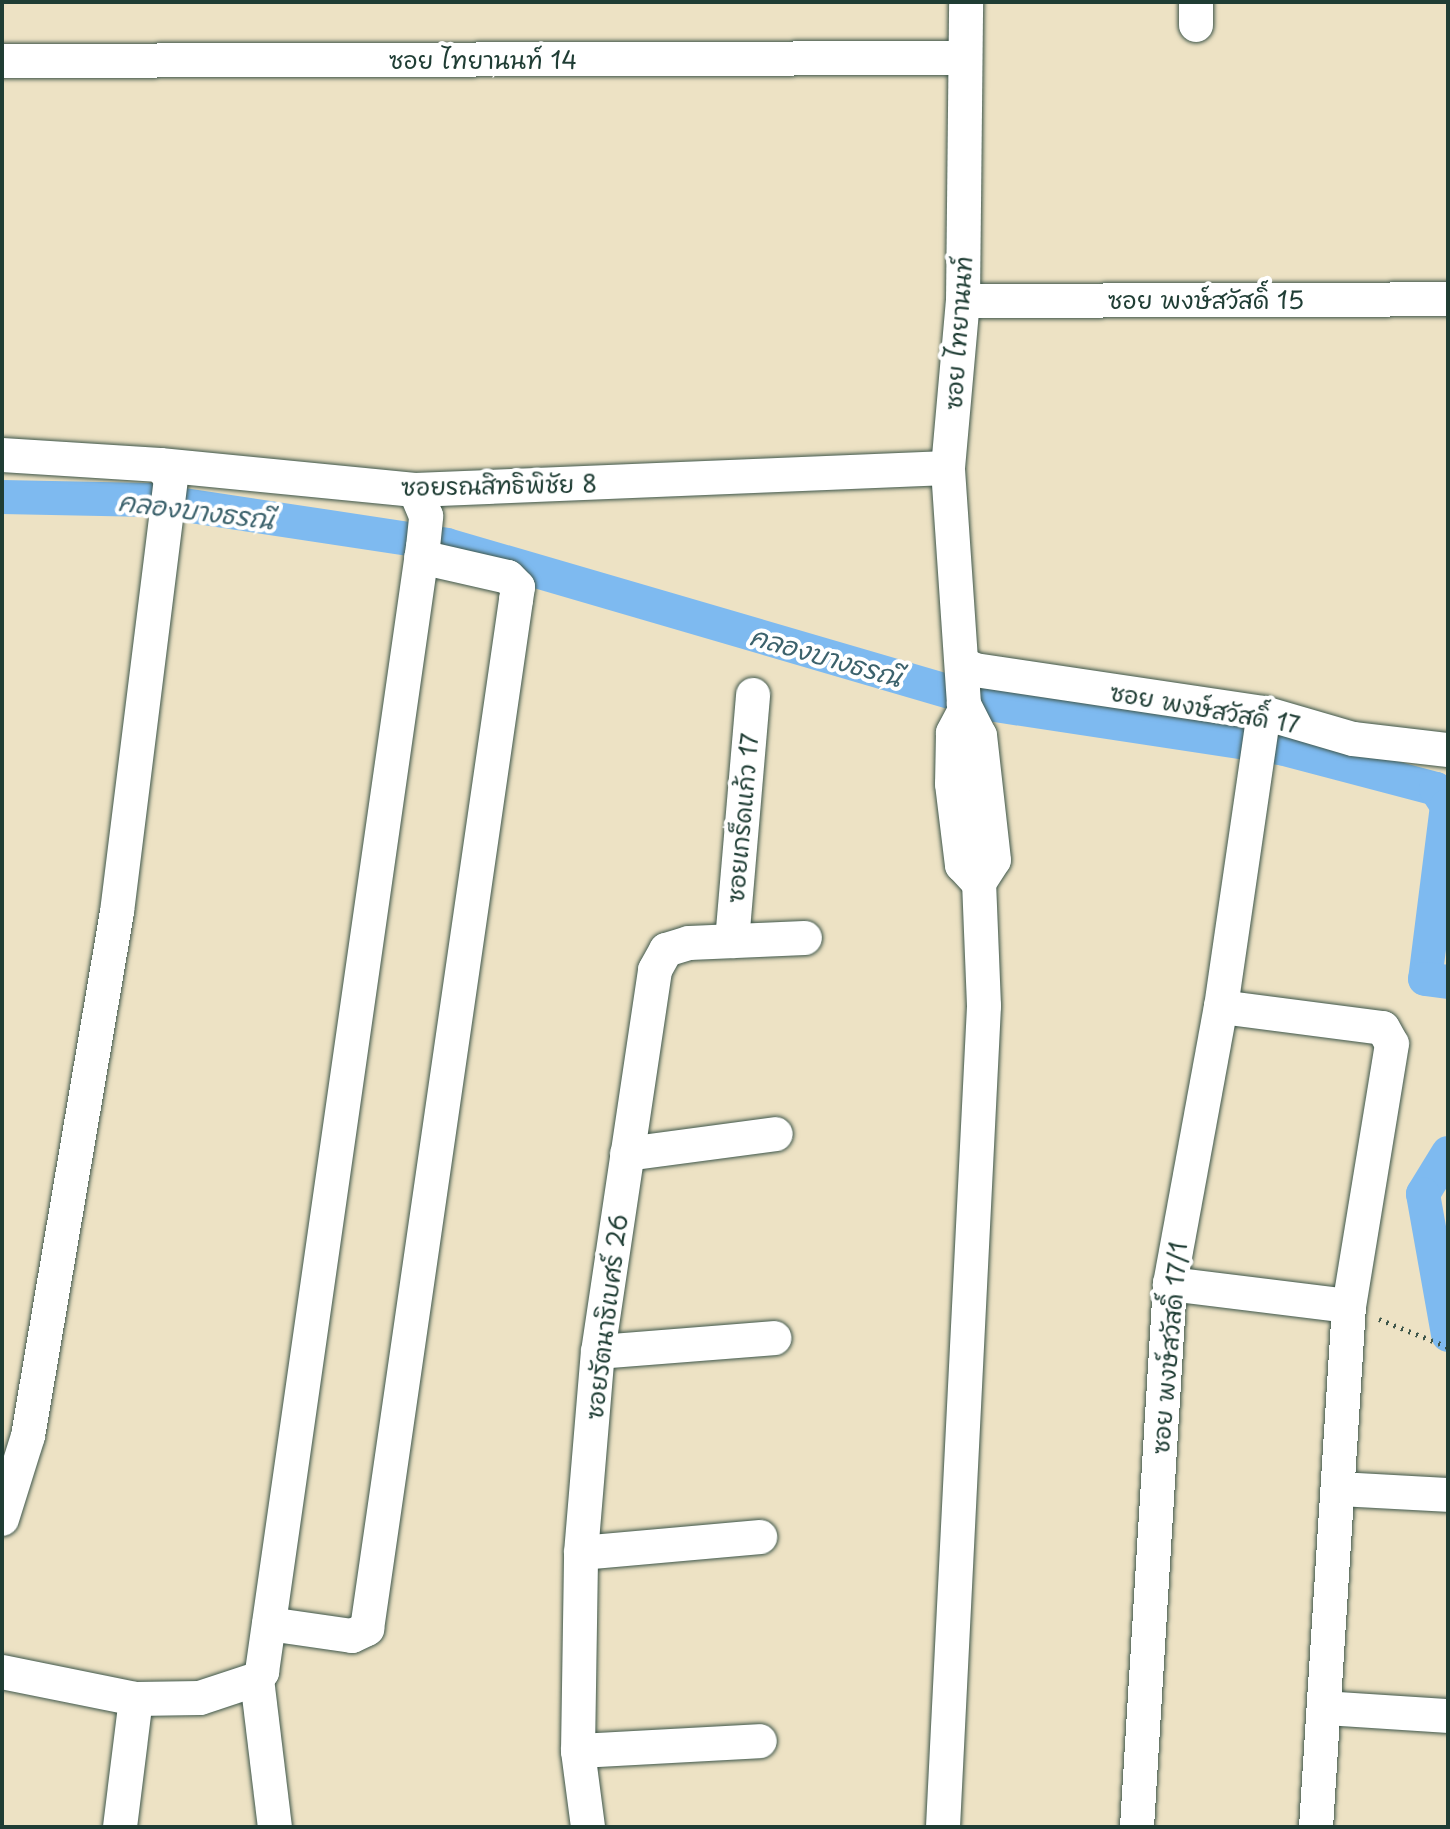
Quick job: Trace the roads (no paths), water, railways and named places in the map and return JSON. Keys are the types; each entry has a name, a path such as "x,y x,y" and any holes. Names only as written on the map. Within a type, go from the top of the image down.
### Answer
{"street":[{"name":"ซอย ไทยานนท์","path":"964,689 948,468 963,301 966,2"},
{"name":"ซอย ไทยานนท์ 14","path":"2,61 965,58"},
{"name":"ซอย พงษ์สวัสดิ์ 15","path":"963,301 1448,299"},
{"name":"ซอยรณสิทธิพิชัย 8","path":"2,455 165,471 421,528 948,468"},
{"path":"2,1519 28,1436 117,912 166,514 165,471"},
{"path":"2,1672 136,1699 200,1698 257,1679 262,1672 421,528 508,577 518,587 367,1629 352,1636 269,1624"},
{"name":"ซอย พงษ์สวัสดิ์ 17","path":"964,689 975,670 1261,733 1448,750"},
{"path":"943,1827 984,1006 979,883 962,865 969,784 953,733 964,689"},
{"name":"ซอยเกร็ดแก้ว 17","path":"732,941 753,695"},
{"name":"ซอย พงษ์สวัสดิ์ 17/1","path":"1137,1827 1170,1284 1221,1007 1261,733"},
{"name":"ซอยรัตนาธิเบศร์ 26","path":"588,1827 578,1751 581,1553 598,1352 655,970 666,950 689,943 805,938"},
{"path":"1221,1007 1383,1028 1392,1044 1349,1306 1316,1827"},
{"path":"627,1154 776,1134"},
{"path":"1170,1284 1349,1306"},
{"path":"598,1352 774,1338"},
{"path":"1338,1489 1448,1495"},
{"path":"581,1553 760,1537"},
{"path":"257,1679 275,1827"},
{"path":"120,1827 136,1699"},
{"path":"1324,1708 1448,1716"},
{"path":"578,1751 760,1741"}],"waterway":[{"name":"คลองบางธรณี","path":"2,497 151,500 447,545 995,705 1281,748 1436,789 1447,806 1425,979 1448,982"},
{"name":"คลองบางธรณี","path":"1448,1153 1423,1194 1448,1335"}]}
